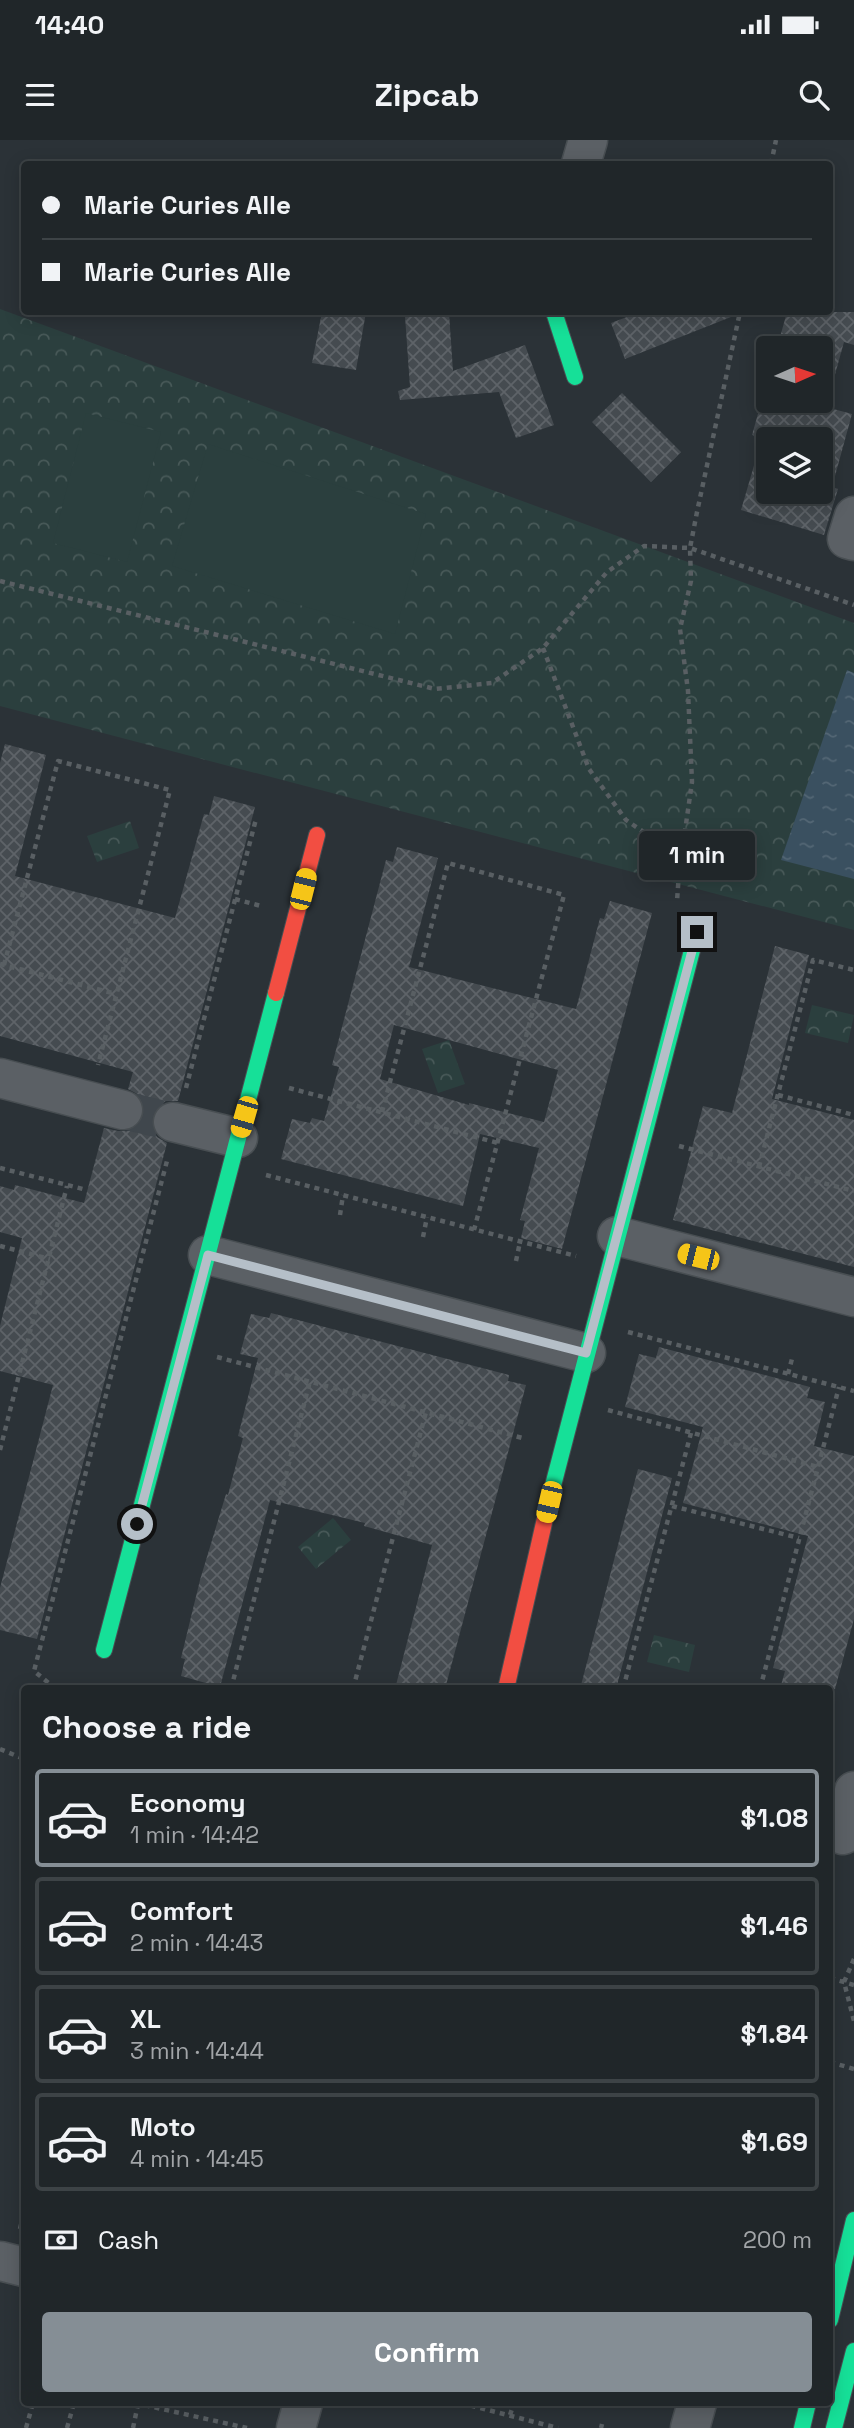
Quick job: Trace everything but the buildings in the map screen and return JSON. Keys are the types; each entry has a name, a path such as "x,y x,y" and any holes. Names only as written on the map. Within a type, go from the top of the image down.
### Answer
{"street":[{"path":"582,161 588,140"},
{"path":"555,315 575,377"},
{"path":"104,1650 317,835"},
{"path":"507,1685 561,1448 697,932"},
{"path":"0,1078 106,1105"},
{"path":"175,1123 235,1152"},
{"path":"613,1251 854,1297"},
{"path":"208,1255 590,1338"},
{"path":"843,1835 854,1791"},
{"path":"833,2308 854,2220"},
{"path":"833,2397 854,2350"},
{"path":"296,2428 302,2406"},
{"path":"690,2428 696,2406"},
{"path":"802,2428 828,2408"}],"path":[{"path":"772,161 776,140"},
{"path":"676,914 692,782 688,691 680,628 691,581 690,548 739,315"},
{"path":"0,581 435,689 492,683 543,648 607,572 644,546 690,548 854,605"},
{"path":"543,648 589,769 626,820 667,848 679,873"},
{"path":"106,1105 116,994 170,790 58,761 2,965 116,994"},
{"path":"51,1685 34,1671 152,1208 256,819"},
{"path":"382,1112 448,863 564,895 474,1230"},
{"path":"759,1167 813,960 854,970"},
{"path":"254,1079 498,1143"},
{"path":"778,1095 854,1115"},
{"path":"643,1136 854,1191"},
{"path":"235,1152 343,1195 474,1230 520,1242 613,1251"},
{"path":"0,1168 88,1191"},
{"path":"0,1450 67,1186"},
{"path":"340,1216 343,1195"},
{"path":"424,1237 427,1217"},
{"path":"516,1261 520,1242"},
{"path":"0,1246 50,1259"},
{"path":"590,1338 788,1374 854,1391"},
{"path":"184,1348 561,1448"},
{"path":"788,1374 793,1355"},
{"path":"233,1685 310,1381"},
{"path":"761,1685 839,1387"},
{"path":"573,1401 818,1467"},
{"path":"354,1685 426,1412"},
{"path":"624,1685 691,1433"},
{"path":"672,1506 799,1538"},
{"path":"0,1749 21,1758"},
{"path":"854,1959 844,1982 854,2021"},
{"path":"833,1979 854,1985"},
{"path":"833,2063 854,2069"},
{"path":"26,2428 32,2406"},
{"path":"67,2428 73,2406"},
{"path":"133,2428 136,2406"},
{"path":"149,2406 247,2428"},
{"path":"473,2406 558,2428"},
{"path":"510,2415 513,2406"}],"green space":[{"path":"0,309 854,623 854,930 0,706"},
{"path":"86,413 161,432 127,562 53,543"},
{"path":"208,444 426,514 395,634 172,566"},
{"path":"130,821 139,848 97,862 87,836"},
{"path":"812,1005 854,1015 848,1043 805,1033"},
{"path":"449,1040 465,1084 438,1093 422,1049"},
{"path":"333,1518 351,1540 316,1569 298,1547"},
{"path":"654,1635 695,1645 689,1672 647,1662"}],"water":[{"path":"847,670 854,673 854,879 781,860"}],"tunnel":[{"path":"123,1110 173,1122"}],"traffic: fast":[{"path":"555,315 575,377"},
{"path":"549,1501 697,931"},
{"path":"104,1650 276,993"},
{"path":"833,2308 854,2220"},
{"path":"834,2428 854,2351"},
{"path":"802,2428 807,2406"}],"traffic: jam":[{"path":"276,993 317,835"},
{"path":"507,1685 549,1501"}],"route":[{"path":"137,1524 208,1255 586,1353 697,932"}]}
